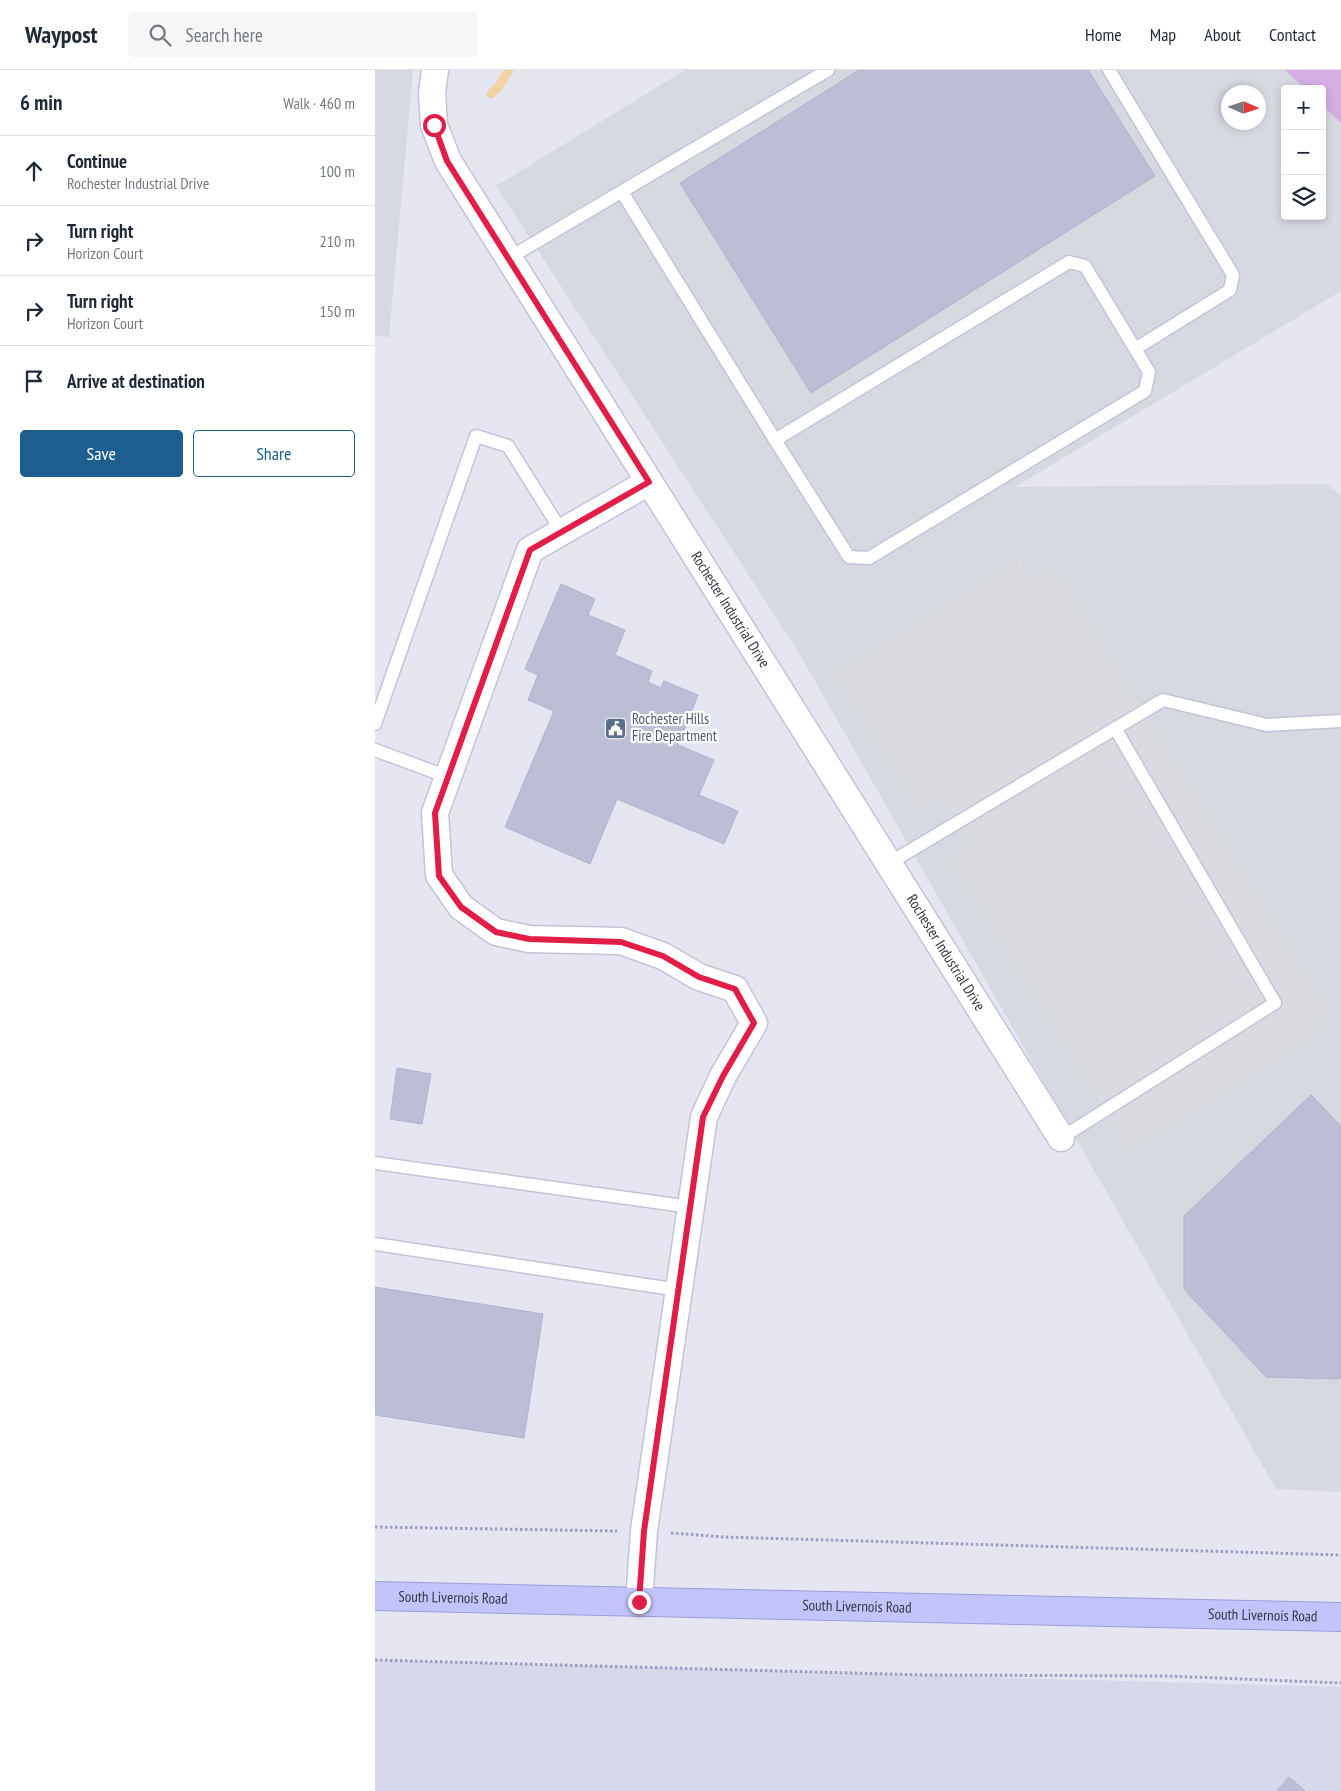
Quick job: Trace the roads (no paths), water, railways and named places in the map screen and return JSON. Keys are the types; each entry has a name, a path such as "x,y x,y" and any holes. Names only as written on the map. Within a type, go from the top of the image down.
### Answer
{"main road":[{"name":"South Livernois Road","path":"375,1596 1341,1617"}],"street":[{"name":"Rochester Industrial Drive","path":"435,70 432,93 434,125 447,161 891,862 1061,1138"},
{"path":"639,1602 644,1531 703,1117 723,1076 754,1023 735,989 699,977 663,956 621,942 529,939 496,932 461,907 439,876 435,813 530,550 649,482"}],"lane":[{"path":"509,258 828,70"},
{"path":"1109,70 1233,275 1230,290 1135,349"},
{"path":"623,192 775,440 849,557 869,558 1145,390 1149,372 1085,266 1069,262 775,440"},
{"path":"375,724 476,436 508,446 562,532"},
{"path":"891,862 1163,700 1267,725 1341,721"},
{"path":"1061,1138 1275,1003 1115,728"},
{"path":"375,750 448,777"},
{"path":"375,1163 691,1207"},
{"path":"375,1244 679,1290"}],"waterway":[{"path":"491,94 499,86 509,70"}],"place":[{"name":"Rochester Hills Fire Department","path":"616,728"}]}
